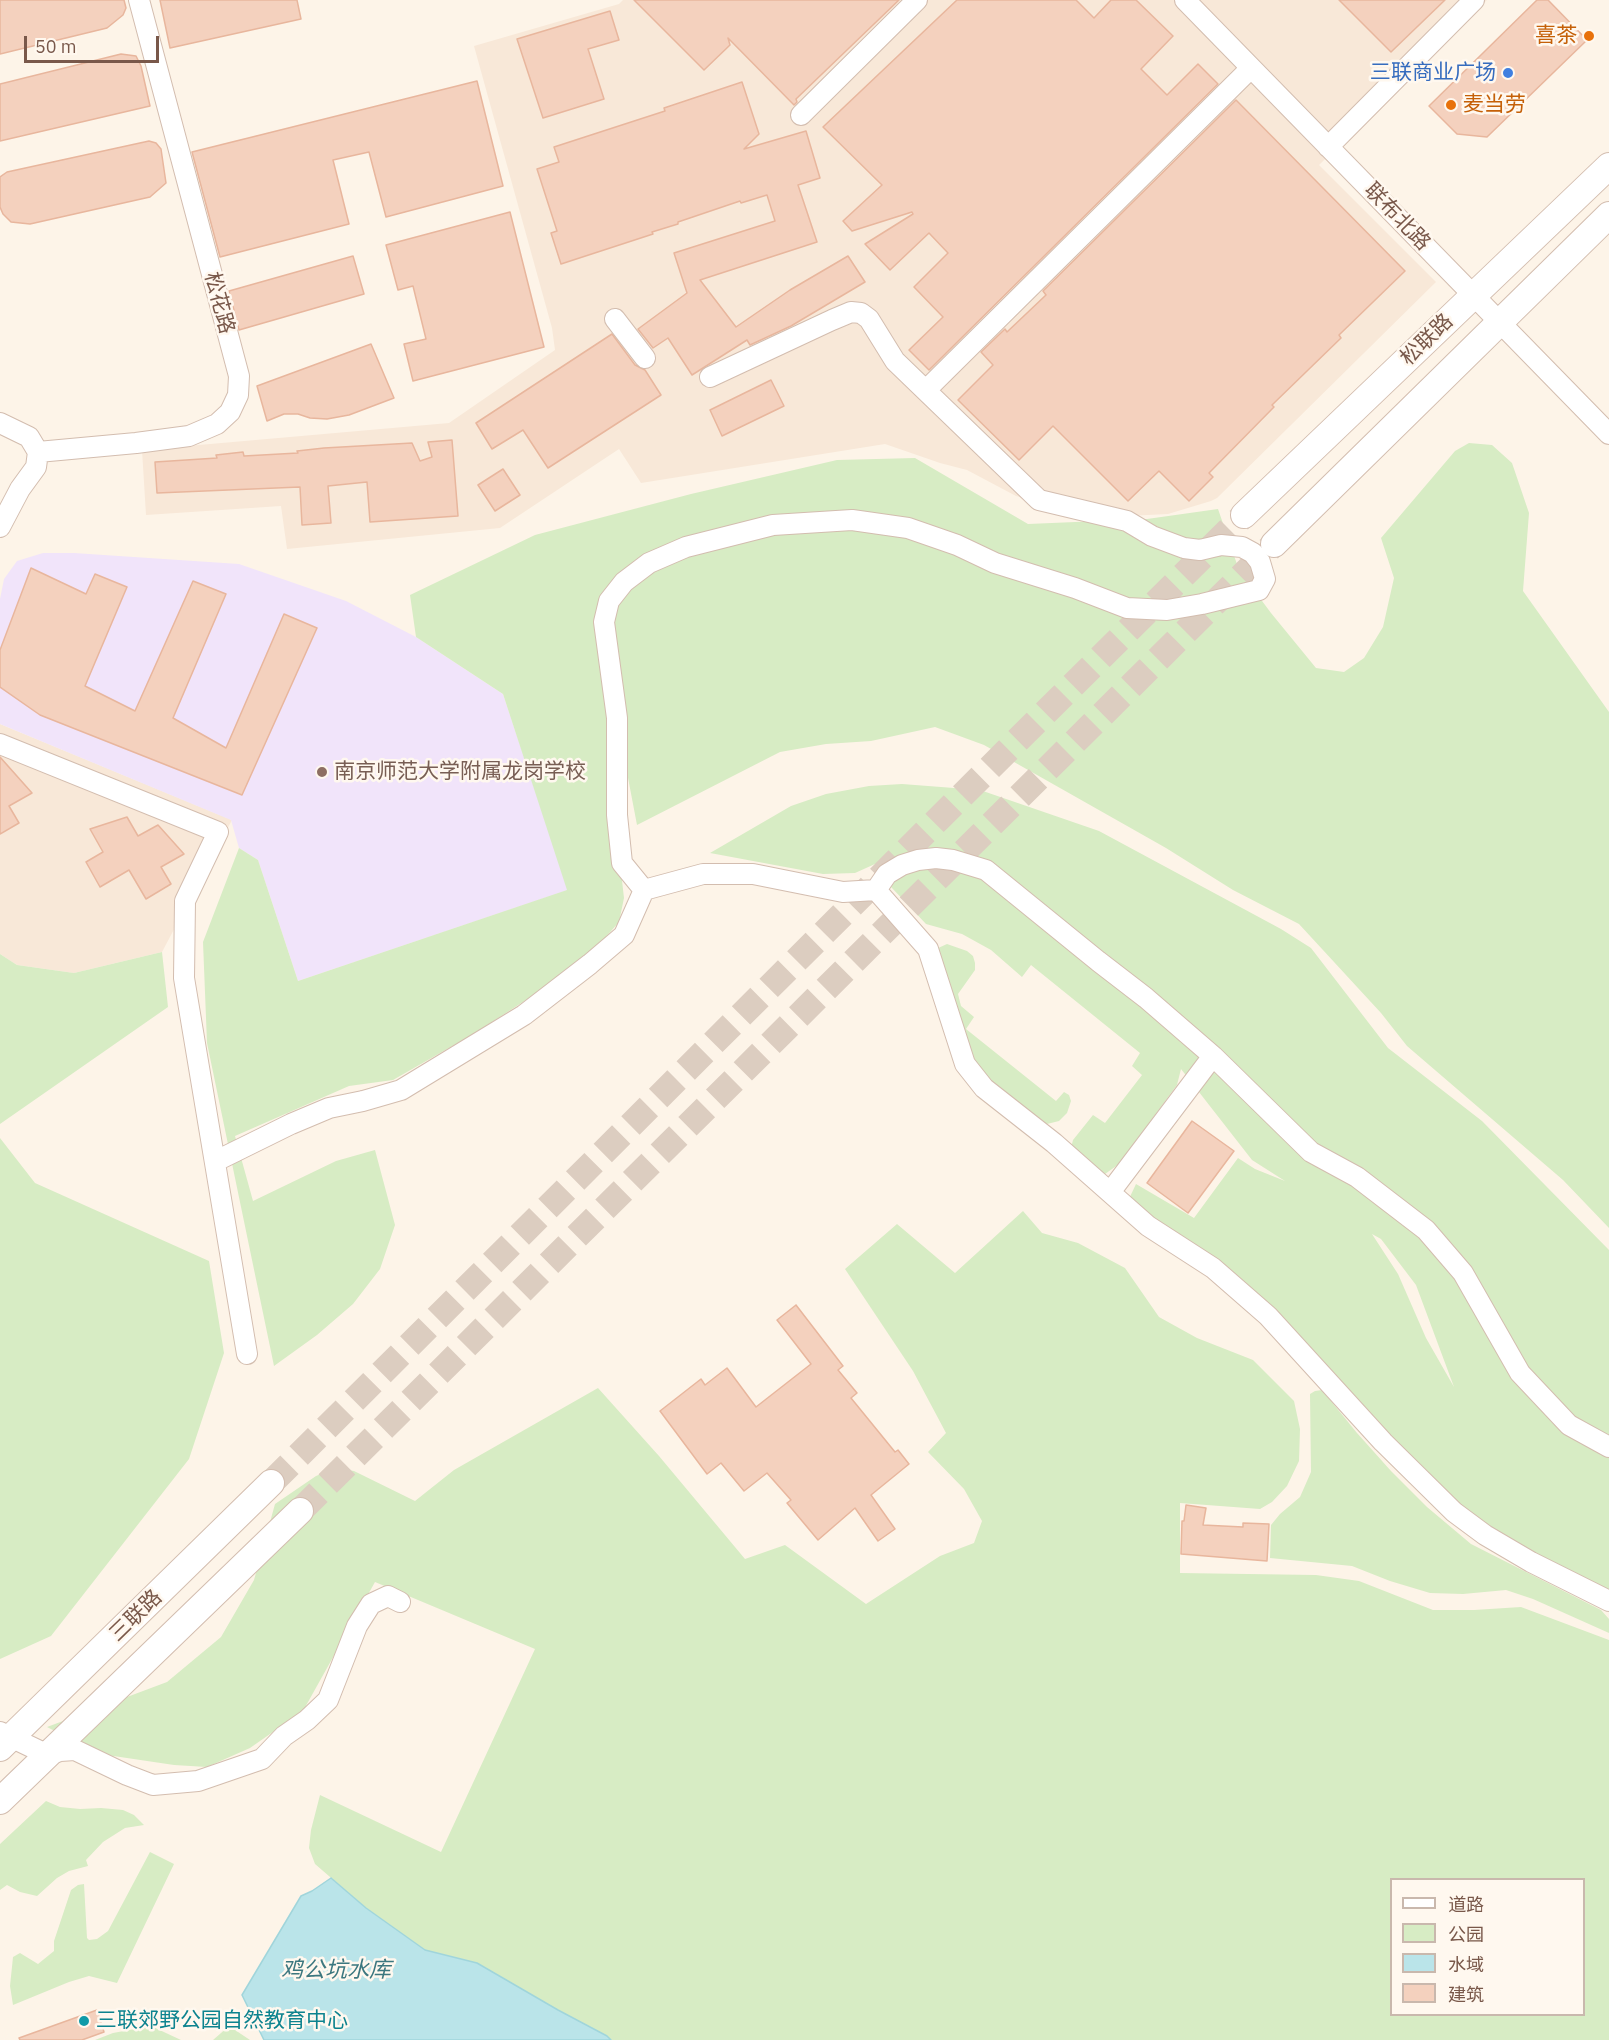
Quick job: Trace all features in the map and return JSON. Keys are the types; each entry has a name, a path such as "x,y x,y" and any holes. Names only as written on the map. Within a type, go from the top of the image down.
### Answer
{"street":[{"name":"松花路","path":"38,452 189,436 217,424 230,412 238,395 239,376 139,0"},
{"path":"801,115 917,0"},
{"name":"联布北路","path":"1185,0 1609,434"},
{"path":"1328,147 1474,0"},
{"path":"926,390 1251,68"},
{"name":"松联路","path":"1244,515 1609,166"},
{"name":"松联路","path":"1274,544 1609,215"},
{"path":"644,890 622,863 617,815 617,718 604,622 609,601 624,582 649,563 686,547 773,525 852,520 908,528 957,545 995,563 1075,588 1127,608 1167,610 1202,604 1259,590 1265,579 1260,562 1253,553 1242,547 1221,545 1200,550 1184,548 1152,536 1127,521 1039,500 896,361 869,319 861,313 851,312 710,377"},
{"path":"615,319 645,358"},
{"path":"0,423 28,437 38,452 36,466 20,489 0,527"},
{"path":"0,744 218,832 185,901 184,978 247,1354"},
{"path":"876,890 887,874 902,865 918,860 936,858 986,870 1146,998 1213,1056 1311,1152 1357,1177 1426,1230 1463,1273 1520,1373 1569,1425 1609,1447"},
{"path":"644,890 703,874 753,874 843,892 876,890"},
{"path":"216,1161 329,1108 400,1090 524,1015 624,935 644,890"},
{"path":"876,890 928,949 965,1064 974,1077 997,1099 1054,1143 1148,1226 1213,1268 1268,1316 1383,1442 1454,1512 1485,1535 1531,1562 1609,1601"},
{"path":"1110,1191 1213,1056"},
{"name":"三联路","path":"4,1739 271,1483"},
{"path":"0,1801 300,1511"},
{"path":"4,1739 48,1755 75,1750 153,1785 198,1781 262,1759 284,1736 307,1720 328,1700 357,1626 370,1604 388,1596 400,1602"}],"shaded area":[{"path":"623,0 1487,0 1319,165 1436,282 1217,498 1211,501 1168,514 1127,516 1068,511 1016,496 967,470 885,444 641,483 619,449 500,528 287,549 281,506 146,515 142,450 449,423 555,350 552,328 474,46 619,4"},
{"name":"南京师范大学附属龙岗学校","path":"43,553 239,564 346,601 416,637 503,694 568,890 298,981 258,860 239,848 231,820 0,724 0,599 4,579 17,561"},
{"path":"0,724 232,820 162,952 74,973 17,965 0,954"}],"green space":[{"path":"1469,443 1492,445 1512,463 1529,513 1523,591 1609,712 1609,1228 1563,1180 1407,1046 1381,1013 1299,924 1233,890 1166,848 984,745 935,727 871,741 826,744 780,752 637,825 621,741 606,741 624,898 619,922 597,947 560,978 475,1033 393,1080 349,1086 235,1136 253,1201 336,1161 375,1150 395,1225 380,1269 353,1304 317,1335 274,1366 207,1043 203,942 239,848 258,860 298,981 567,890 503,694 416,637 410,595 535,535 691,494 837,460 915,458 1028,524 1147,519 1218,509 1239,570 1271,613 1316,668 1344,672 1364,658 1383,627 1394,578 1381,538 1455,451"},
{"path":"902,784 980,790 1099,831 1281,929 1311,948 1388,1048 1482,1121 1609,1250 1609,1594 1481,1527 1338,1386 1128,1201 1136,1184 1194,1218 1238,1158 1255,1169 1285,1181 1252,1160 1181,1069 1177,1085 1119,1164 1105,1174 1100,1174 1071,1148 1073,1140 1093,1115 1105,1123 1142,1075 1132,1066 1140,1053 1031,965 1022,977 991,950 962,934 926,924 875,870 875,864 855,873 823,874 710,853 791,806 826,794 869,786","holes":["1372,1234 1381,1239 1416,1285 1454,1387 1426,1338 1398,1274"]},
{"path":"947,944 967,951 973,956 975,963 975,970 958,994 961,1006 974,1017 966,1029 1056,1101 1064,1092 1069,1095 1071,1101 1067,1113 1059,1121 1043,1125 973,1068 936,949"},
{"path":"162,952 168,1007 0,1124 0,954 17,965 74,973"},
{"path":"0,1138 35,1183 209,1261 224,1353 189,1459 51,1636 0,1659"},
{"path":"1023,1211 1042,1233 1078,1243 1125,1268 1159,1317 1197,1338 1253,1360 1294,1401 1300,1429 1299,1461 1287,1486 1272,1502 1260,1509 1180,1503 1180,1573 1316,1575 1359,1581 1433,1610 1521,1607 1609,1640 1609,2040 611,2040 477,1963 425,1950 366,1908 315,1864 309,1848 320,1795 441,1852 535,1649 375,1582 303,1711 250,1748 207,1767 174,1765 100,1754 47,1727 167,1682 221,1637 254,1580 275,1504 316,1476 336,1468 354,1471 415,1501 454,1470 598,1388 659,1456 745,1559 785,1545 866,1604 940,1556 974,1543 982,1521 964,1489 928,1452 946,1433 913,1371 845,1269 897,1224 955,1273"},
{"path":"1322,1390 1391,1471 1427,1507 1471,1544 1601,1610 1609,1619 1609,1633 1533,1599 1506,1590 1463,1594 1430,1593 1352,1566 1270,1558 1271,1525 1300,1497 1311,1472 1310,1394"},
{"path":"46,1801 60,1807 123,1810 134,1815 144,1825 125,1828 103,1842 86,1860 88,1866 69,1871 57,1878 37,1896 20,1892 7,1885 0,1890 0,1844"},
{"path":"150,1852 174,1864 117,1983 89,1976 13,2005 10,1986 13,1957 20,1953 38,1964 54,1951 54,1941 71,1890 84,1884 87,1938 97,1939 108,1931"},
{"path":"151,2026 181,2040 95,2040 113,2033"},
{"path":"229,2026 250,2040 213,2040"}],"water":[{"name":"鸡公坑水库","path":"331,1878 366,1908 425,1950 477,1963 611,2040 264,2040 242,1995 301,1896"}],"building":[{"path":"0,0 124,0 126,8 123,15 107,28 0,54"},
{"path":"160,0 297,0 301,19 170,48"},
{"path":"634,0 899,0 796,99 797,102 794,105 728,38 730,45 704,70"},
{"path":"957,0 1076,0 1094,18 1111,0 1136,0 1173,36 1141,69 1167,95 1198,64 1218,84 929,370 909,350 943,317 914,287 948,253 929,233 890,270 865,244 913,214 912,212 852,231 843,221 882,185 823,127"},
{"path":"1339,0 1445,0 1391,52"},
{"name":"三联商业广场","path":"1537,0 1548,0 1587,40 1487,137 1457,134 1429,106"},
{"path":"610,11 619,40 588,49 604,99 543,118 517,39"},
{"path":"121,54 136,56 141,66 150,106 0,141 0,84"},
{"path":"477,81 503,186 386,217 369,152 333,160 349,224 220,257 192,152"},
{"path":"742,82 759,134 744,149 806,131 820,178 798,185 817,242 700,280 736,327 790,290 848,256 865,282 791,326 750,345 747,340 692,375 668,338 653,348 638,329 687,293 674,253 775,221 767,195 741,203 740,201 678,222 678,224 652,232 653,234 561,264 551,233 557,231 537,169 559,162 554,147 665,111 664,108"},
{"path":"1236,100 1405,271 1272,405 1274,407 1209,473 1213,477 1189,501 1159,471 1128,501 1053,426 1019,460 958,400 993,365 981,352 1005,329 1007,332 1046,295 1043,291"},
{"path":"149,141 156,143 161,149 166,183 150,197 30,224 11,222 3,214 0,207 0,177 7,172"},
{"path":"510,212 544,347 413,381 404,344 426,339 413,286 398,290 386,245"},
{"path":"353,256 364,294 239,330 229,291"},
{"path":"612,334 635,365 645,370 661,395 548,468 523,430 492,449 476,423"},
{"path":"371,344 394,398 349,415 327,419 284,414 267,421 257,386"},
{"path":"771,380 784,406 722,436 710,410"},
{"path":"452,440 458,516 370,522 367,482 328,486 331,523 302,525 300,487 157,493 155,462 217,458 216,455 243,452 244,456 298,453 297,451 324,448 412,443 420,461 432,457 428,442"},
{"path":"503,469 520,495 495,511 478,485"},
{"path":"31,568 86,594 95,574 127,587 85,686 135,711 193,581 226,594 173,718 226,748 284,614 317,628 242,795 40,715 0,687 0,650"},
{"path":"0,757 32,793 9,806 19,823 0,834"},
{"path":"127,817 138,836 158,825 184,854 161,867 171,884 146,899 129,870 100,887 86,862 103,852 90,829"},
{"path":"1192,1121 1234,1151 1188,1213 1147,1183"},
{"path":"796,1305 843,1366 838,1370 857,1393 851,1398 895,1452 898,1450 909,1464 871,1495 895,1529 878,1541 855,1508 818,1540 787,1503 791,1500 767,1473 744,1491 721,1463 707,1474 660,1411 701,1379 705,1385 727,1368 756,1407 811,1364 777,1320"},
{"path":"1186,1505 1206,1508 1203,1525 1243,1527 1243,1523 1269,1524 1267,1561 1181,1554 1182,1521 1184,1521"},
{"name":"三联郊野公园自然教育中心","path":"97,2010 104,2032 82,2040 20,2040 19,2038"}],"tunnel":[{"path":"271,1483 1244,515"},
{"path":"300,1511 1274,544"}],"place":[{"name":"喜茶","path":"1589,36"},
{"name":"三联商业广场","path":"1508,73"},
{"name":"麦当劳","path":"1451,105"},
{"name":"南京师范大学附属龙岗学校","path":"322,772"},
{"name":"三联郊野公园自然教育中心","path":"84,2021"}]}
